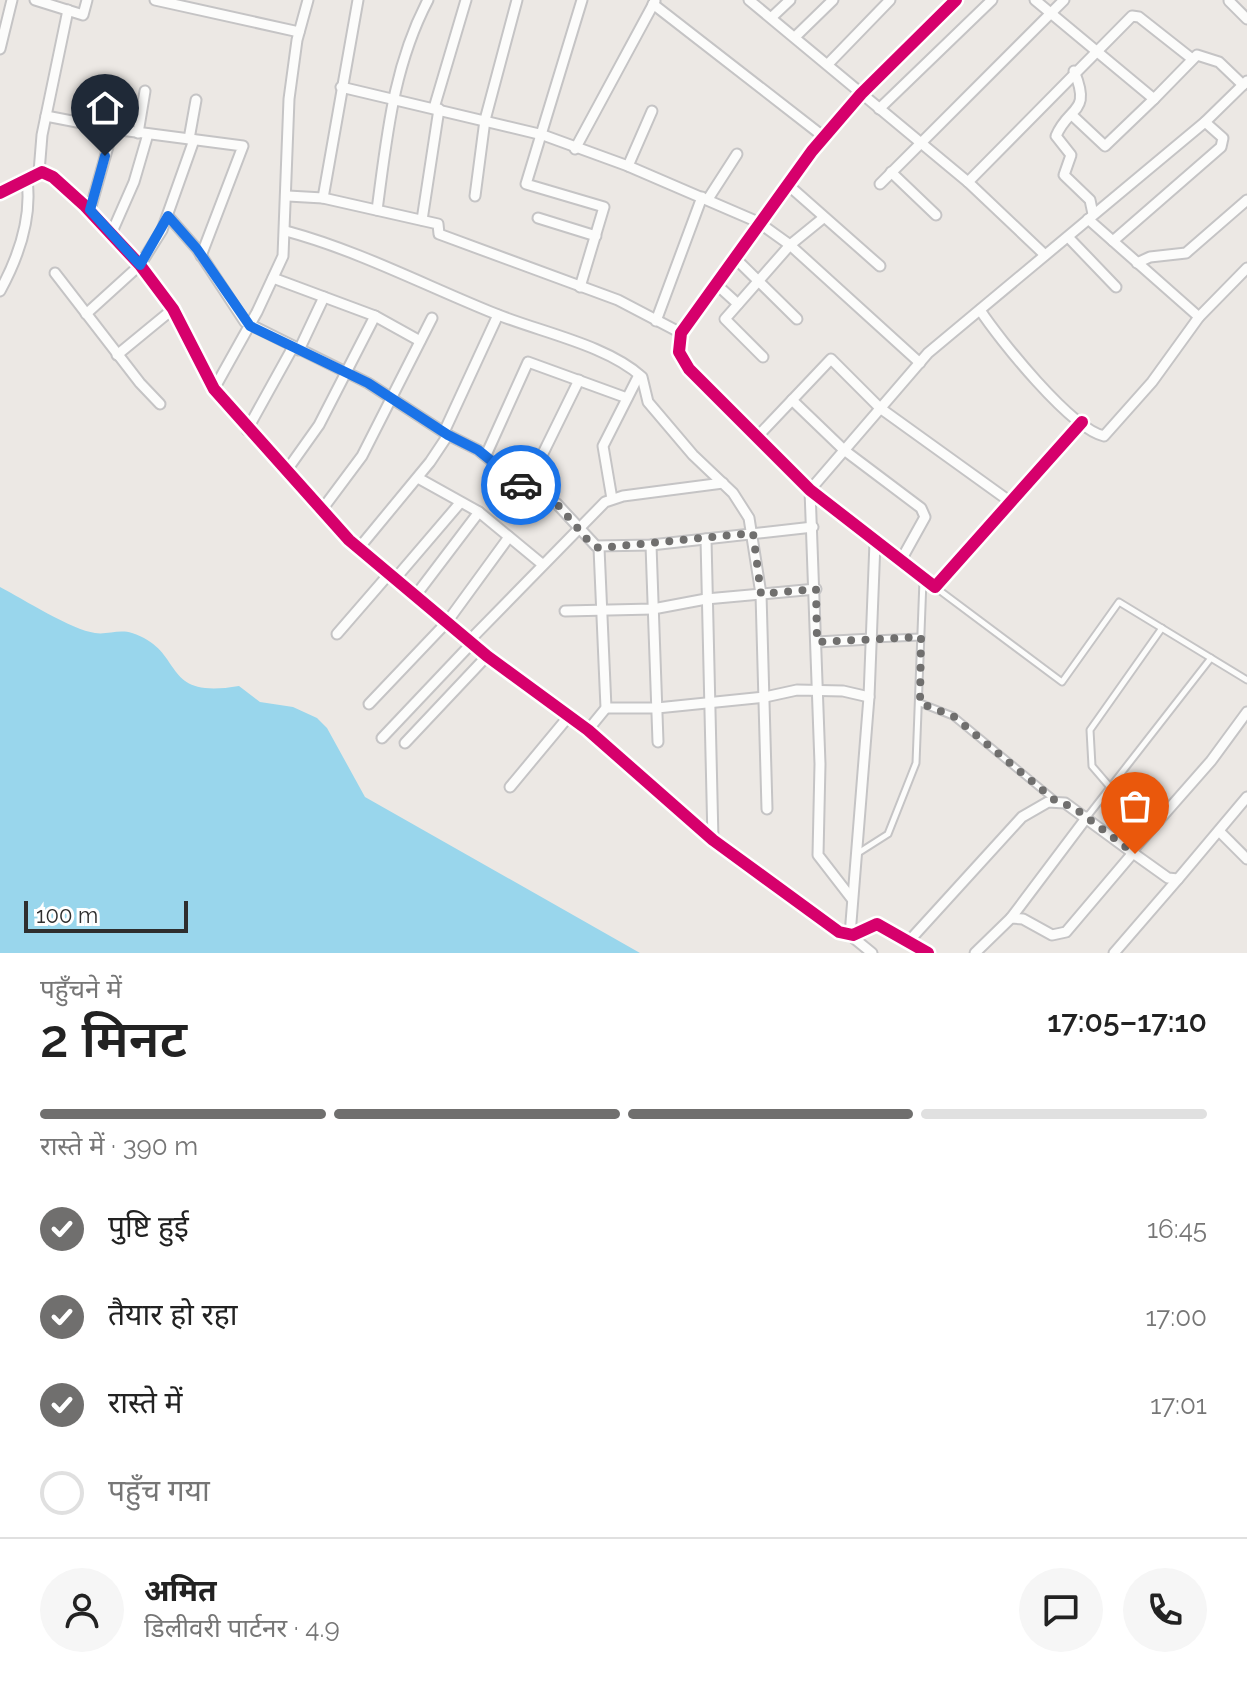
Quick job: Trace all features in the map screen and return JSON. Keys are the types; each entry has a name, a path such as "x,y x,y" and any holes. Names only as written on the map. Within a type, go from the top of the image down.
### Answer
{"street":[{"path":"0,49 12,0"},
{"path":"35,0 83,15 87,0"},
{"path":"155,0 299,32"},
{"path":"214,389 250,326 283,256 288,196 289,99 299,32 308,0"},
{"path":"323,198 358,0"},
{"path":"377,210 392,98 412,29 428,0"},
{"path":"422,220 436,108 466,0"},
{"path":"475,196 485,120 517,0"},
{"path":"580,287 604,207 526,184 582,0"},
{"path":"749,0 829,63 861,94 968,182 1045,255"},
{"path":"772,17 790,0"},
{"path":"795,37 833,0"},
{"path":"829,63 890,0"},
{"path":"956,0 861,94 758,222 681,333 678,342 682,360 810,490 935,587 1082,422"},
{"path":"879,109 992,0"},
{"path":"1035,0 1049,15 1154,99"},
{"path":"880,184 1064,0"},
{"path":"1229,0 1247,19"},
{"path":"575,149 654,2 824,137"},
{"path":"39,172 38,158 68,10"},
{"path":"968,182 1074,71 1134,15 1191,58"},
{"path":"852,899 818,855 816,589 810,490 920,363 965,319 980,310 1205,122 1245,83 1219,62 1204,55 1191,58 1105,146 1073,116"},
{"path":"1074,71 1082,97 1073,116 1056,136 1071,155 1064,175 1090,200 1091,216 1113,241 1199,317"},
{"path":"87,125 96,84"},
{"path":"341,87 543,135 628,166 758,222 790,245 920,363"},
{"path":"112,232 134,182 143,134 145,91"},
{"path":"86,314 140,265 168,216 191,140 196,100"},
{"path":"628,166 652,111"},
{"path":"46,116 143,134 243,146 225,202 201,256"},
{"path":"1113,241 1221,147 1223,138 1205,122"},
{"path":"90,210 113,129"},
{"path":"656,321 705,198 737,154"},
{"path":"0,193 39,172"},
{"path":"39,172 53,177 112,232 173,309 214,389 247,430 359,548 487,656 588,730 713,840 872,953"},
{"path":"891,172 936,215"},
{"path":"0,291 11,271 25,227 29,197 27,180"},
{"path":"787,184 822,219 880,266"},
{"path":"288,196 323,198 438,224 439,234 618,300 681,333"},
{"path":"1137,263 1150,257 1186,253 1247,200"},
{"path":"168,216 201,256 250,326 346,372 486,455 526,488 557,504 591,544 599,548 813,527"},
{"path":"538,218 596,236"},
{"path":"763,357 725,319 790,245 822,219"},
{"path":"286,231 362,255 498,315 599,353 639,375 644,381 648,402 693,455 723,483 749,518 761,594 767,809"},
{"path":"1068,237 1116,287"},
{"path":"734,257 797,319"},
{"path":"980,310 1023,368 1100,436 1108,434 1199,317 1247,268"},
{"path":"55,273 117,355 160,404"},
{"path":"273,278 375,316 420,341"},
{"path":"716,284 738,304"},
{"path":"247,430 324,297"},
{"path":"117,355 173,309"},
{"path":"359,548 418,478 446,433 498,315"},
{"path":"287,470 311,438 375,316"},
{"path":"321,511 352,472 432,318"},
{"path":"757,437 831,359 880,408 1012,503"},
{"path":"486,455 528,362 627,398"},
{"path":"612,499 603,446 639,375"},
{"path":"526,488 579,380"},
{"path":"792,400 844,450 921,508 925,517 900,562"},
{"path":"418,478 479,512 542,564"},
{"path":"382,738 542,564 577,528 612,499 723,483"},
{"path":"337,634 460,503"},
{"path":"416,595 479,512"},
{"path":"369,704 447,622 509,537"},
{"path":"706,539 713,840"},
{"path":"850,935 869,697 875,542"},
{"path":"651,545 658,742"},
{"path":"588,730 606,708 599,548"},
{"path":"565,611 653,609 706,599 816,589"},
{"path":"817,642 871,639"},
{"path":"405,743 487,656"},
{"path":"606,708 657,708 765,697 797,690 817,693 843,691 869,697"},
{"path":"1011,918 1023,919 1052,935 1062,935 1211,761 1247,712"},
{"path":"510,787 569,716"},
{"path":"1114,953 1247,797"},
{"path":"909,941 1022,817 1038,805 1065,803 1172,880 1180,877"},
{"path":"975,953 999,926 1011,918 1087,817"},
{"path":"1219,831 1247,859"},
{"path":"850,935 877,924 928,953"}],"lane":[{"path":"855,855 888,834 916,763 923,579"},
{"path":"935,587 1062,682 1119,602 1247,680"},
{"path":"1110,787 1092,766 1090,730 1162,628"},
{"path":"871,639 921,637"},
{"path":"1087,817 1211,658"},
{"path":"920,703 953,716 1057,802"}],"water":[{"path":"0,587 85,631 127,632 149,641 184,680 196,686 239,686 260,702 293,707 317,718 327,728 365,797 640,953 0,953"}],"cycle path":[{"path":"956,0 861,94 812,151 681,333 679,352 689,369 810,490 935,587 1082,422"},
{"path":"0,193 42,172 53,177 84,205 140,265 173,309 214,389 349,540 487,656 588,730 713,840 839,932 853,935 877,924 928,953"}],"way so far":[{"path":"521,485 557,504 582,535 599,548 753,533 761,594 816,589 817,642 921,637 920,703 953,716 1057,802 1073,807 1135,854"}],"route":[{"path":"105,156 90,210 140,265 168,216 197,249 250,326 368,383 448,435 478,450 521,485"}]}
